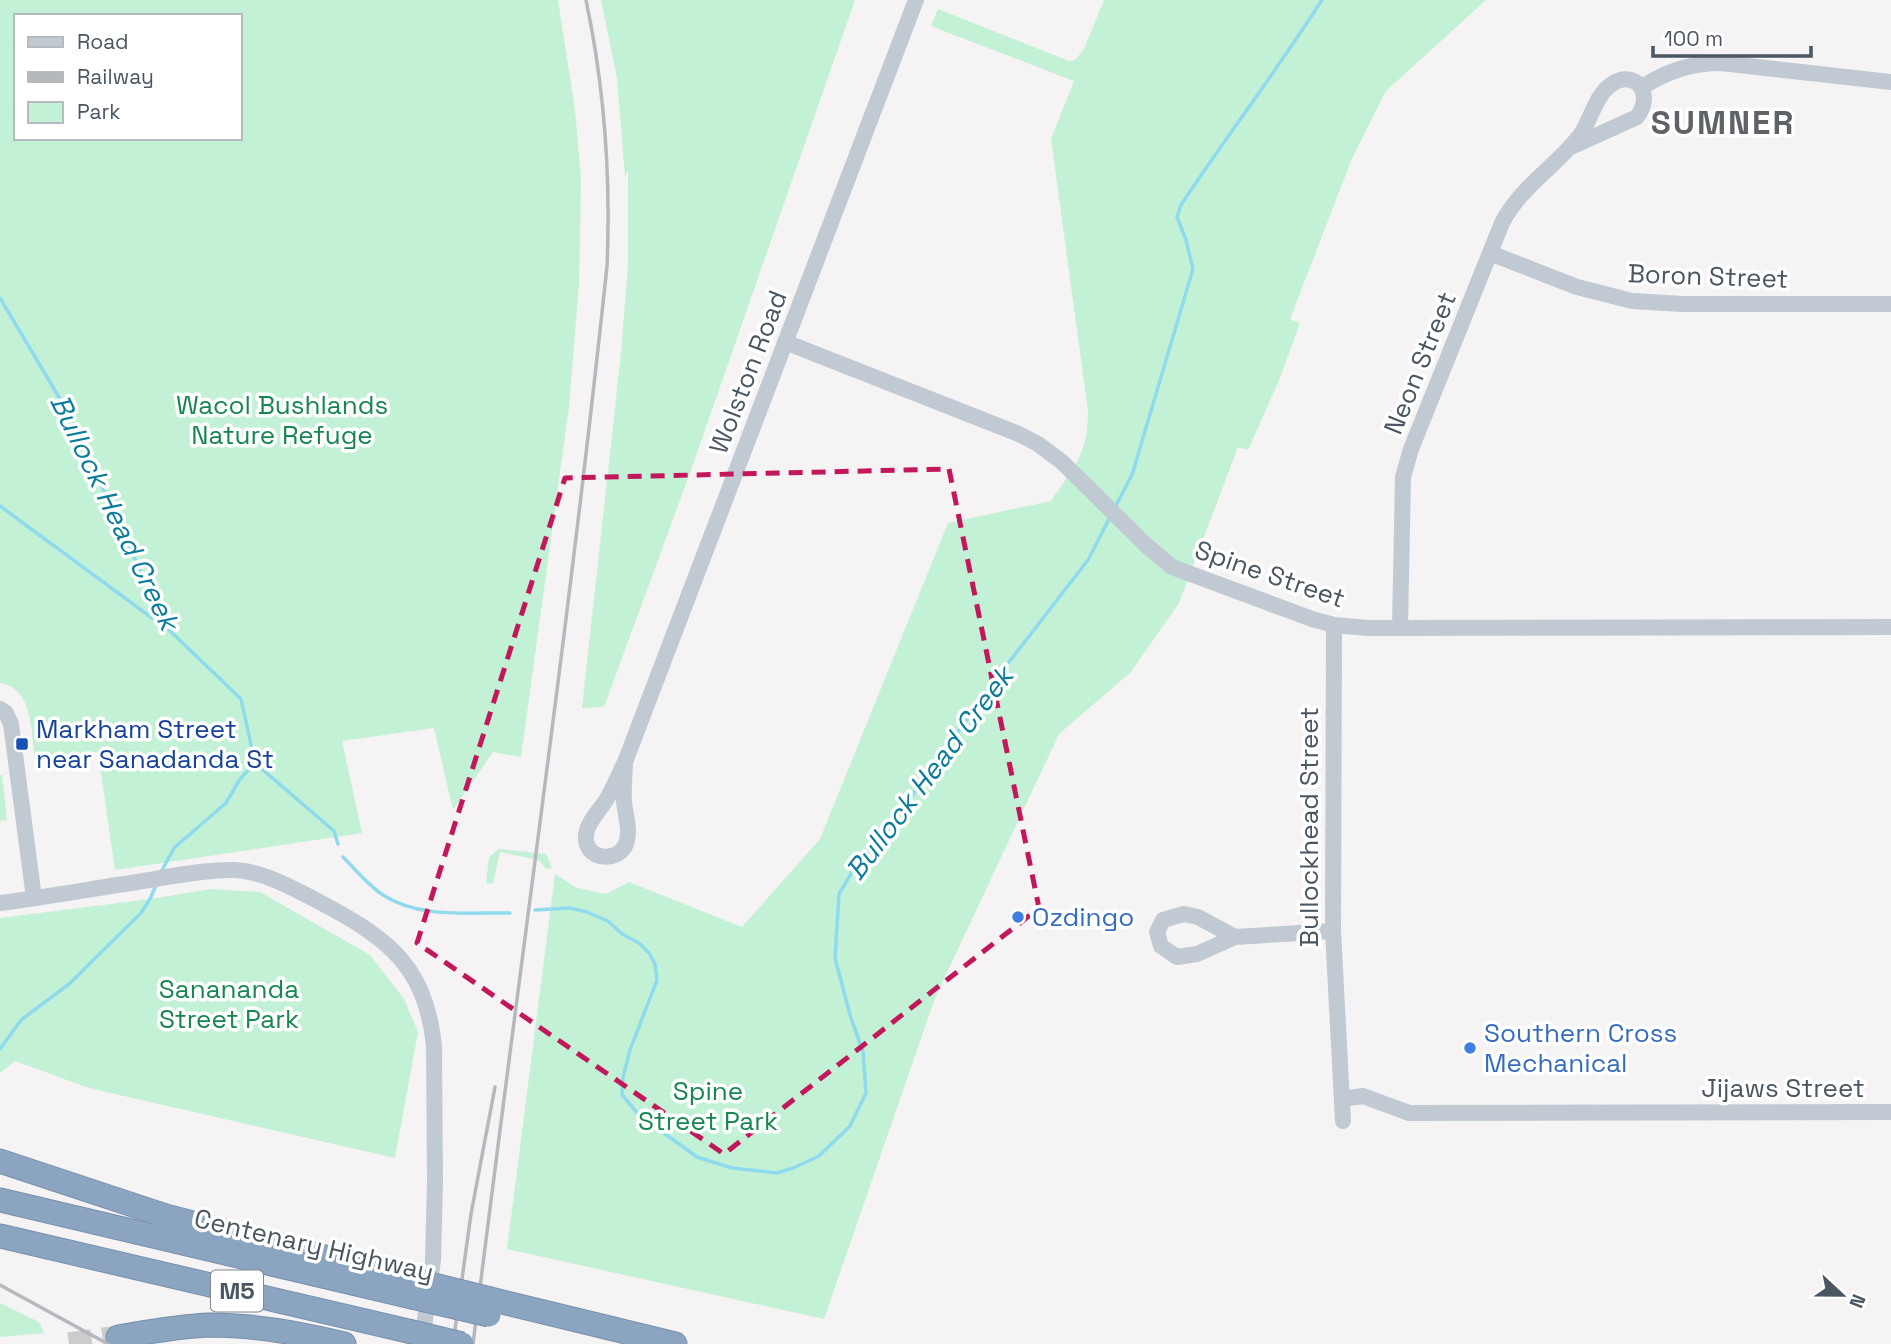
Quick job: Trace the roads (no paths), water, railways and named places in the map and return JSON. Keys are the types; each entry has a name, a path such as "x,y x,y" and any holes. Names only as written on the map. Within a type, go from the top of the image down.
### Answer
{"highway":[{"path":"0,1161 166,1216 413,1288"},
{"name":"Centenary Highway","path":"0,1200 413,1288 615,1344"},
{"name":"M5","path":"0,1236 415,1337 462,1344"},
{"path":"489,1307 675,1344"},
{"path":"118,1337 176,1328 238,1326 298,1333 344,1344"}],"street":[{"name":"Wolston Road","path":"625,762 624,800 628,835 625,847 615,856 606,857 594,853 588,847 588,827 607,799 625,762 916,0"},
{"name":"Neon Street","path":"1642,86 1679,68 1701,63 1891,82"},
{"name":"Neon Street","path":"1400,628 1404,477 1411,449 1509,208 1571,147 1586,127 1600,96 1610,85 1621,79 1642,86 1645,95 1644,107 1637,117 1571,147"},
{"name":"Boron Street","path":"1490,253 1577,287 1632,301 1684,304 1891,303"},
{"name":"Spine Street","path":"785,342 1013,430 1038,444 1086,485 1172,567 1334,625 1368,628 1891,627"},
{"name":"Bullockhead Street","path":"1334,625 1333,931 1342,1099"},
{"path":"0,709 6,713 11,724 34,898"},
{"path":"0,903 169,876 235,869 293,888 359,923 396,952 420,992 432,1028 434,1046 433,1260 415,1337"},
{"path":"1235,937 1333,931"},
{"name":"Jijaws Street","path":"1342,1099 1363,1096 1409,1113 1891,1112"},
{"path":"1342,1099 1343,1121"}],"waterway":[{"name":"Bullock Head Creek","path":"1115,507 1132,475 1193,269 1177,217 1181,205 1322,0"},
{"name":"Bullock Head Creek","path":"0,298 79,431 114,515 168,629 241,699 255,763 334,831 338,844"},
{"path":"0,506 167,629"},
{"name":"Bullock Head Creek","path":"535,910 570,908 608,921 622,934 639,943 655,964 657,980 630,1050 623,1077 622,1095 639,1115 697,1157 732,1168 777,1173 819,1156 850,1126 866,1093 863,1052 835,958 839,894 855,867 883,836 999,675 1088,560 1110,517"},
{"path":"161,872 174,848 226,803 240,779 255,763"},
{"name":"Bullock Head Creek","path":"343,857 377,891 397,903 445,913 510,913"},
{"path":"0,1049 21,1020 69,984 141,913 156,885"}],"tunnel":[{"path":"69,1344 118,1337"}],"railway":[{"path":"473,1344 560,671 607,266 605,132 598,67 586,0"},
{"path":"453,1344 471,1214 495,1087"},
{"path":"0,1285 108,1344"}],"place":[{"name":"Markham Street near Sanadanda St","path":"22,744"},
{"name":"Ozdingo","path":"1018,917"},
{"name":"Southern Cross Mechanical","path":"1470,1048"}],"district":[{"name":"SUMNER","path":"1723,122"}],"park label":[{"name":"Wacol Bushlands Nature Refuge","path":"282,420"},
{"name":"Sanananda Street Park","path":"229,1004"},
{"name":"Spine Street Park","path":"708,1106"}]}
